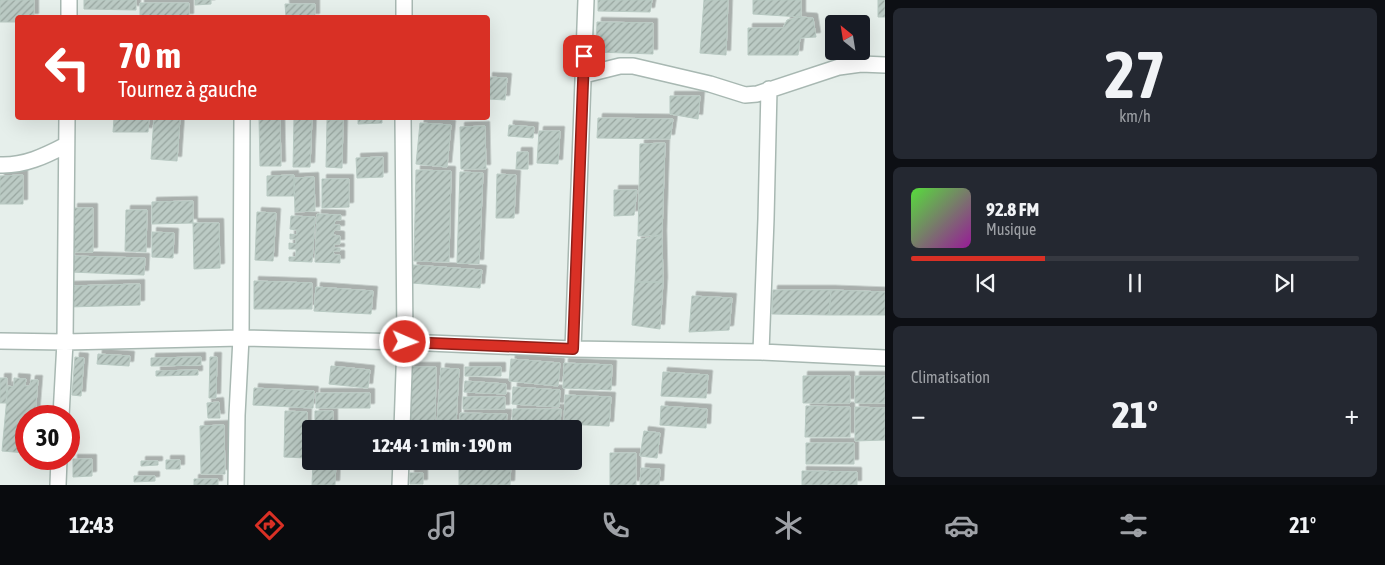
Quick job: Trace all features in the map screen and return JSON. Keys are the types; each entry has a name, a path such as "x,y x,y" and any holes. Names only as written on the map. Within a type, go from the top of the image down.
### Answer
{"street":[{"path":"69,0 69,15"},
{"path":"404,0 404,15"},
{"path":"573,349 586,0"},
{"path":"584,75 620,66 633,66 710,84 745,95 758,94 840,67 861,64 885,65"},
{"path":"761,352 769,89"},
{"path":"62,405 65,342 67,120"},
{"path":"236,485 241,338 242,120"},
{"path":"402,420 405,342 403,120"},
{"path":"0,165 10,166 42,158 66,145"},
{"path":"0,341 65,342 241,338 573,349 761,352 885,358"},
{"path":"58,485 59,470"},
{"path":"400,485 401,470"}],"building":[{"path":"0,0 34,0 34,15 15,15 15,22 0,22"},
{"path":"84,0 136,0 136,10 84,9"},
{"path":"195,0 211,0 211,4 195,5"},
{"path":"598,0 652,0 650,12 598,11"},
{"path":"704,0 728,0 726,55 700,53"},
{"path":"753,0 801,0 801,17 753,14"},
{"path":"878,0 885,0 885,17 878,17"},
{"path":"140,3 189,3 189,15 140,15"},
{"path":"285,4 315,4 315,15 286,15"},
{"path":"801,17 813,18 816,37 800,38 798,55 748,55 748,28 783,28 787,20"},
{"path":"597,22 653,23 653,54 596,52"},
{"path":"490,77 507,78 505,100 490,99"},
{"path":"670,96 700,96 698,119 670,114"},
{"path":"598,118 673,119 670,139 597,138"},
{"path":"114,120 149,120 148,132 113,132"},
{"path":"154,120 180,120 177,161 151,159"},
{"path":"259,120 280,120 281,166 260,166"},
{"path":"294,120 312,120 310,167 293,167"},
{"path":"327,120 343,120 342,168 326,167"},
{"path":"358,120 382,120 382,123 358,124"},
{"path":"420,123 451,125 447,167 416,164"},
{"path":"509,125 534,127 533,138 508,136"},
{"path":"485,126 486,169 461,169 460,127"},
{"path":"539,131 560,131 558,164 537,163"},
{"path":"665,143 662,235 638,236 640,144"},
{"path":"517,152 528,152 528,169 516,169"},
{"path":"383,157 383,177 357,178 356,158"},
{"path":"416,170 451,171 449,262 414,261"},
{"path":"460,172 483,173 479,264 457,263"},
{"path":"497,174 516,175 514,218 496,218"},
{"path":"23,175 23,204 0,204 0,176"},
{"path":"294,175 294,196 267,196 267,176"},
{"path":"314,177 315,211 295,212 294,178"},
{"path":"322,179 349,179 349,207 322,208"},
{"path":"614,190 637,190 634,215 614,216"},
{"path":"193,201 193,223 152,224 152,202"},
{"path":"73,208 93,208 93,252 73,252"},
{"path":"126,210 147,210 146,252 125,251"},
{"path":"257,212 276,213 273,261 255,260"},
{"path":"317,214 341,215 341,220 335,220 334,225 340,225 340,230 334,230 333,235 340,236 340,244 334,244 334,248 340,248 340,251 333,251 334,255 340,255 340,263 315,262"},
{"path":"291,216 315,217 312,262 289,261 289,257 296,257 296,249 289,249 289,243 296,244 296,239 290,239 290,234 297,235 297,230 290,229"},
{"path":"193,223 219,223 220,268 194,269"},
{"path":"152,232 174,233 173,258 152,257"},
{"path":"662,235 663,282 635,282 637,240"},
{"path":"71,256 145,258 144,275 70,272"},
{"path":"413,265 482,270 480,288 411,283"},
{"path":"254,281 312,283 312,309 254,309"},
{"path":"635,282 663,282 660,329 632,325"},
{"path":"140,284 140,305 69,307 69,286"},
{"path":"316,287 373,291 371,314 314,311"},
{"path":"773,290 831,290 829,315 772,314"},
{"path":"831,290 885,292 885,315 829,315"},
{"path":"692,296 732,298 729,330 689,332"},
{"path":"98,354 130,356 129,366 97,364"},
{"path":"75,357 84,358 81,396 72,395"},
{"path":"201,357 201,365 151,366 151,358"},
{"path":"210,357 217,357 216,398 209,398"},
{"path":"511,359 560,363 558,386 509,381"},
{"path":"564,363 612,365 611,390 563,388"},
{"path":"331,366 370,370 368,388 329,384"},
{"path":"407,367 436,367 435,420 406,420"},
{"path":"465,367 501,367 501,376 465,376"},
{"path":"441,368 459,369 456,420 437,420"},
{"path":"198,370 198,375 156,376 156,371"},
{"path":"663,372 708,375 706,398 661,396"},
{"path":"803,376 850,376 850,403 803,403"},
{"path":"855,376 885,376 885,403 855,403"},
{"path":"0,378 7,378 6,403 0,403"},
{"path":"14,378 26,379 25,386 30,386 31,380 38,380 36,405 15,405 15,452 2,451 8,386 14,387"},
{"path":"465,381 506,384 506,394 464,392"},
{"path":"513,387 560,390 559,407 512,404"},
{"path":"254,388 314,391 313,408 253,405"},
{"path":"316,393 370,393 370,408 316,408"},
{"path":"565,395 611,397 609,426 582,425 582,420 564,420"},
{"path":"463,397 505,397 505,409 463,409"},
{"path":"219,402 220,418 208,418 207,403"},
{"path":"661,406 707,409 706,428 660,425"},
{"path":"806,406 850,407 850,437 805,437"},
{"path":"855,407 885,408 885,440 855,441"},
{"path":"513,409 561,409 560,420 512,420"},
{"path":"285,411 307,412 307,420 302,420 302,458 284,457"},
{"path":"315,411 333,411 333,420 315,420"},
{"path":"460,413 507,414 506,420 460,420"},
{"path":"224,425 225,474 201,474 200,426"},
{"path":"644,431 660,433 657,458 640,456"},
{"path":"806,443 854,443 854,464 806,464"},
{"path":"610,453 636,453 636,485 610,485"},
{"path":"80,459 92,459 92,476 73,477 73,470 80,470"},
{"path":"166,460 180,460 180,469 166,469"},
{"path":"141,461 158,461 158,465 141,466"},
{"path":"641,468 660,469 659,485 640,485"},
{"path":"313,470 336,470 335,485 312,485"},
{"path":"459,470 511,470 510,485 459,485"},
{"path":"802,471 857,472 857,485 802,485"},
{"path":"410,473 423,473 423,484 410,484"},
{"path":"134,476 155,476 155,481 134,482"},
{"path":"194,479 218,479 218,485 194,485"}],"route":[{"path":"405,342 573,349 584,56"}]}
